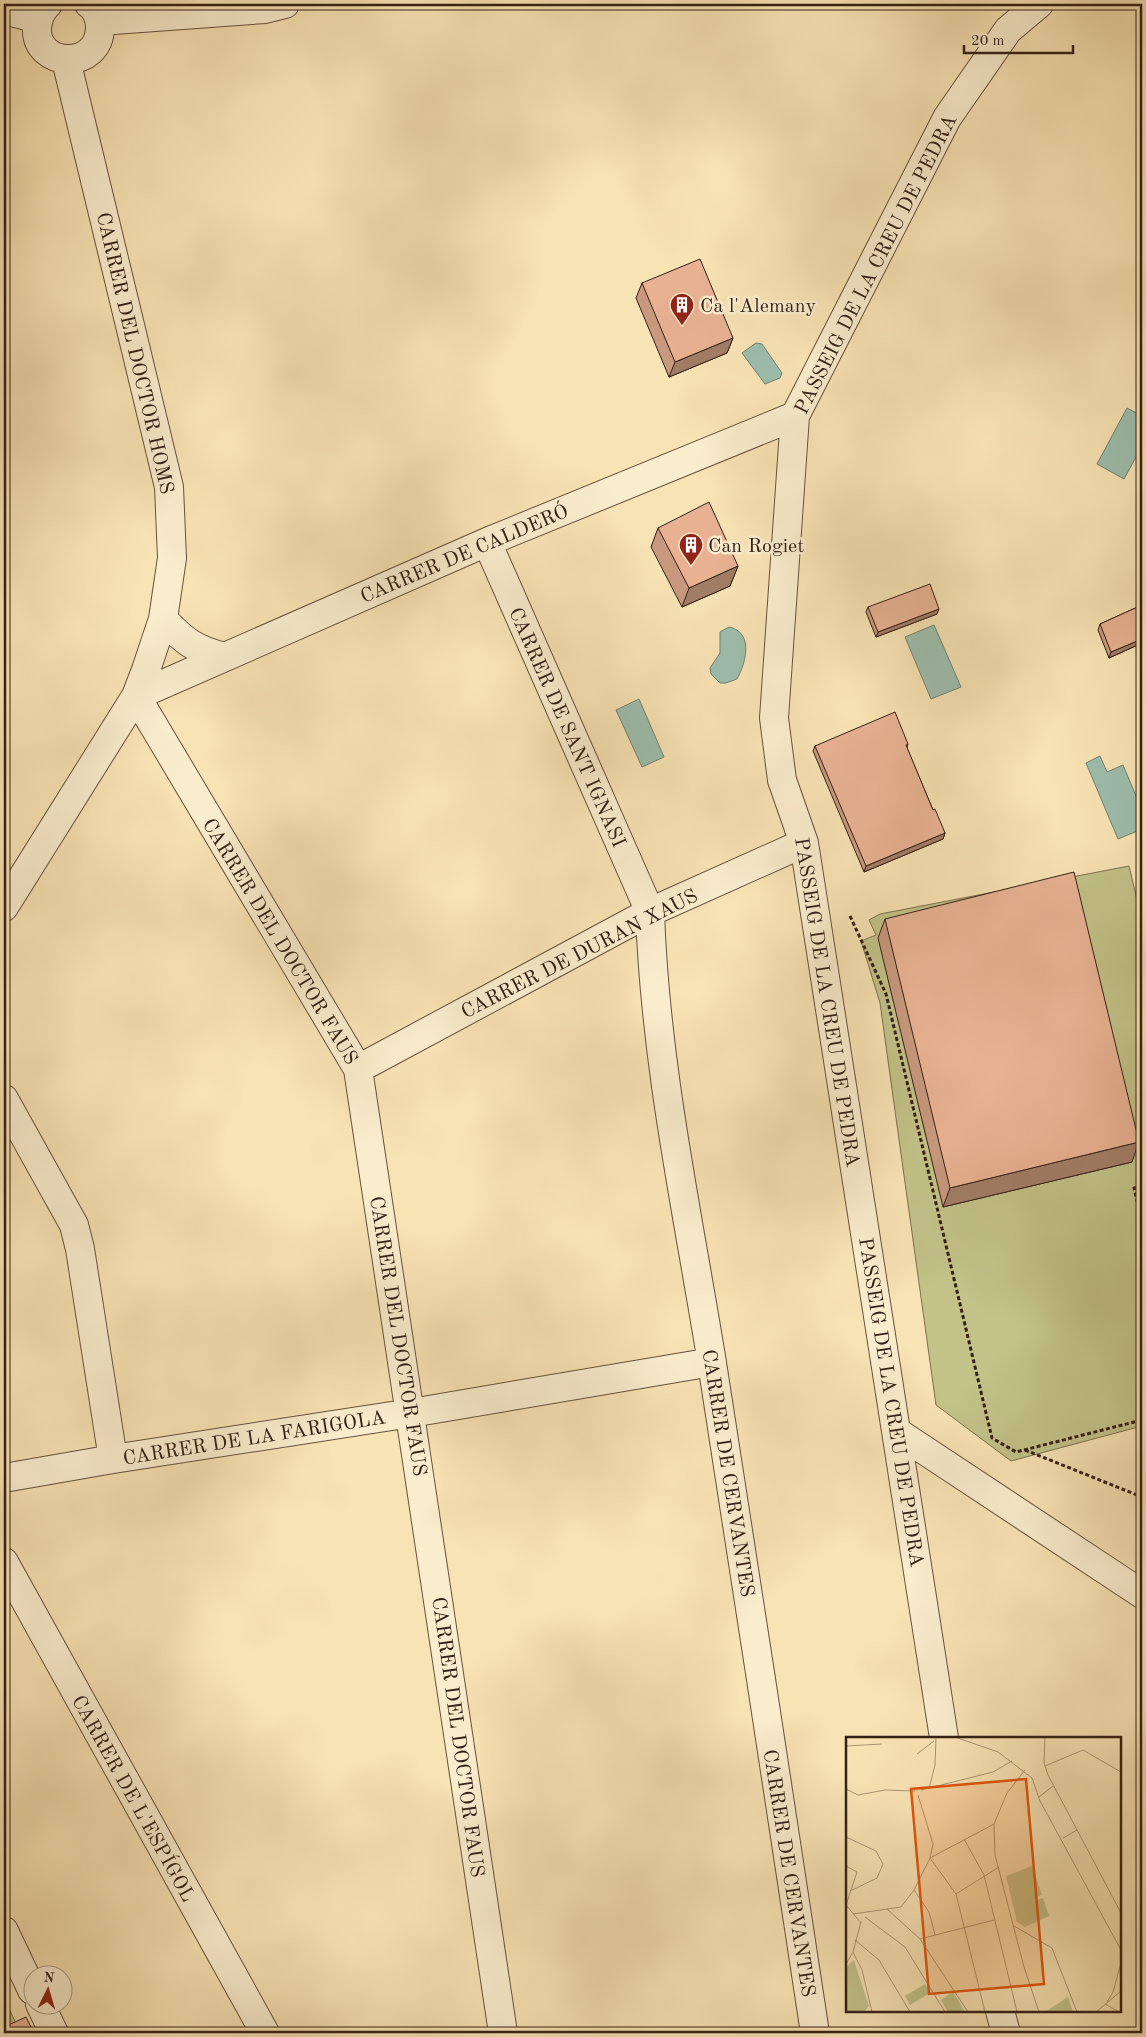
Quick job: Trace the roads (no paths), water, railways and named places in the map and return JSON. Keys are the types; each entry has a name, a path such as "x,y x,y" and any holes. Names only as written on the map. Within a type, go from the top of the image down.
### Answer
{"street":[{"path":"4,10 43,12 37,34 42,46 53,56 66,60 81,58 93,49 100,36 94,12 265,9 285,4"},
{"name":"PASSEIG DE LA CREU DE PEDRA","path":"944,1737 804,843 782,780 774,718 794,416 947,118 1008,30 1039,4"},
{"name":"CARRER DEL DOCTOR HOMS","path":"4,907 136,696 163,619 172,558 169,487 66,60"},
{"name":"CARRER DE CALDERÓ","path":"136,696 486,542 794,416"},
{"name":"CARRER DE SANT IGNASI","path":"486,542 650,912"},
{"path":"163,619 184,641 203,652 225,657"},
{"name":"CARRER DEL DOCTOR FAUS","path":"136,696 358,1069 503,2033"},
{"name":"CARRER DE DURAN XAUS","path":"358,1069 650,912 804,843"},
{"name":"CARRER DE CERVANTES","path":"650,912 652,976 659,1038 712,1362 815,2033"},
{"path":"4,1099 74,1225 80,1249 113,1459"},
{"name":"CARRER DE LA FARIGOLA","path":"4,1478 113,1459 411,1413 712,1362"},
{"path":"897,1432 1142,1594"},
{"name":"CARRER DE L'ESPÍGOL","path":"4,1562 265,2033"},
{"path":"4,1931 22,1969"},
{"path":"1000,2012 1006,2033"},
{"path":"45,2014 54,2033"}],"place":[{"name":"Ca l'Alemany","path":"682,326"},
{"name":"Can Rogiet","path":"691,566"}]}
